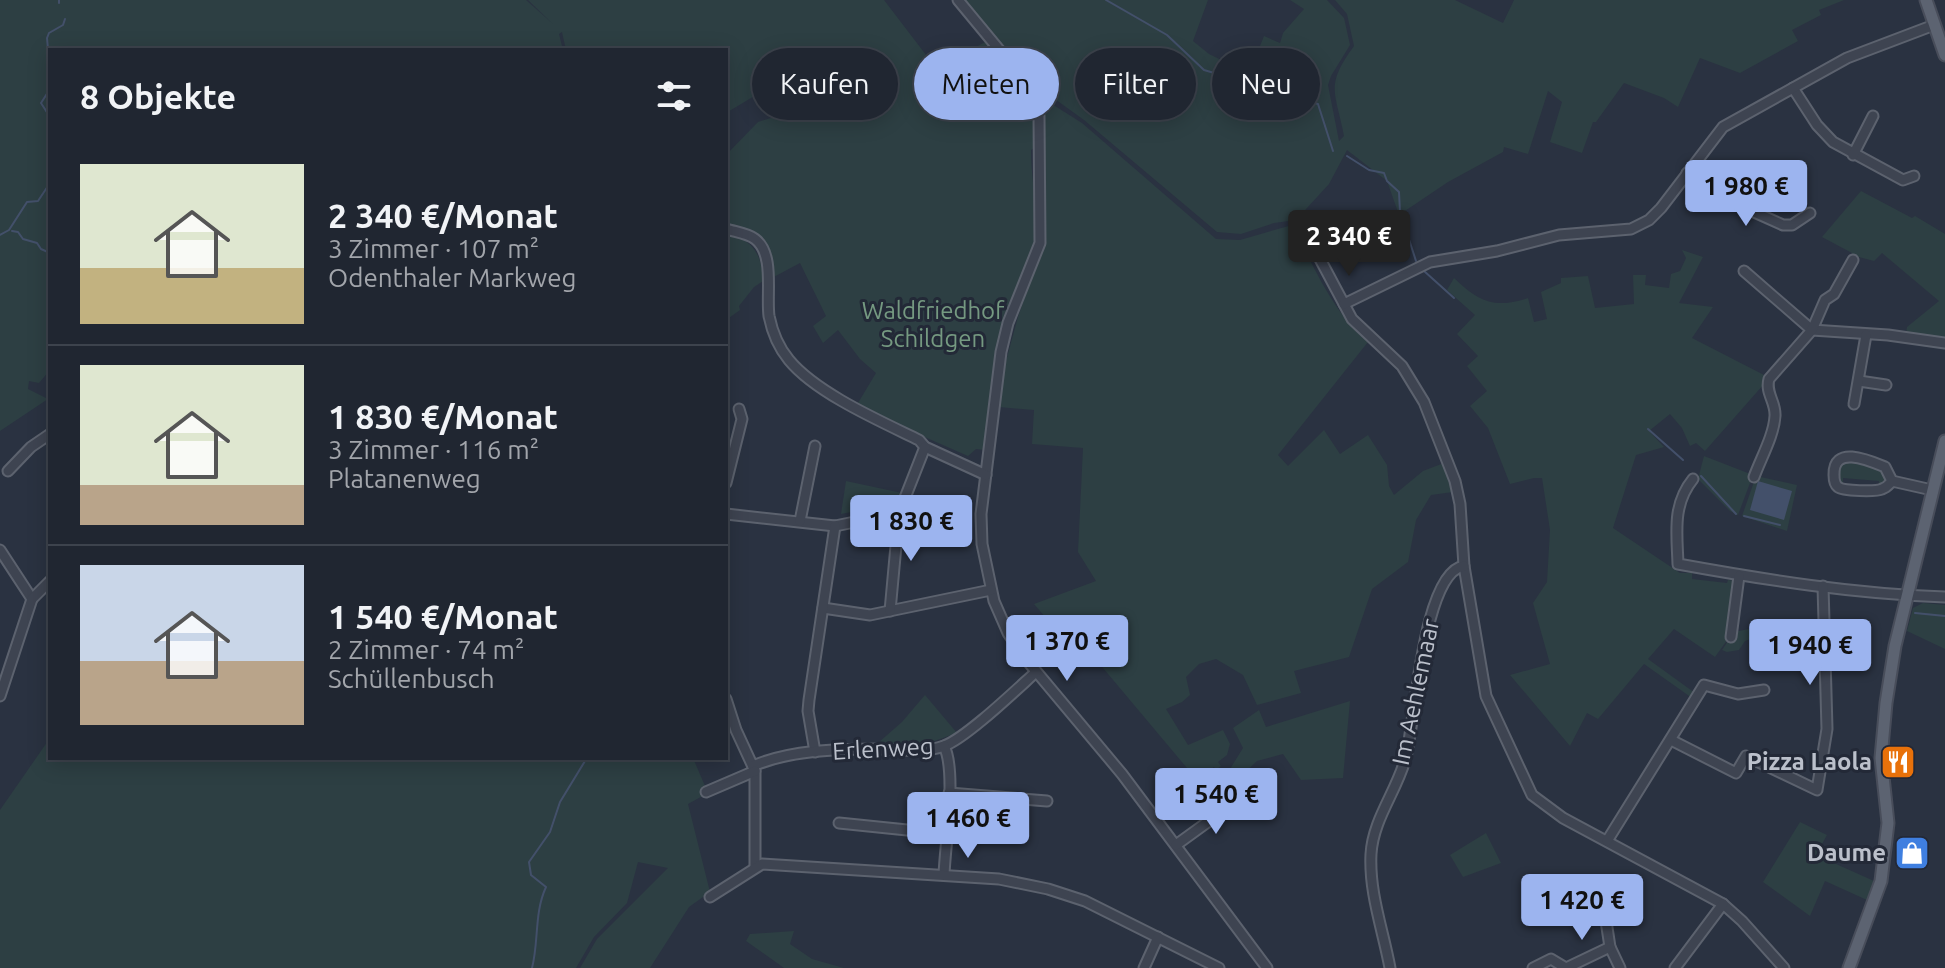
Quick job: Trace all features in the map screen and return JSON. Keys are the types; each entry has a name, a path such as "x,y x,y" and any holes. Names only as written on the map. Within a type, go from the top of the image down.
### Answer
{"main road":[{"path":"1926,0 1945,55"},
{"path":"1849,968 1881,881 1888,823 1882,776 1882,739 1895,646 1945,441"}],"street":[{"path":"958,0 1025,81 1039,116 1040,243 1008,323 1001,352 986,475 981,525 991,590 1008,633 1036,672 1117,767 1267,968"},
{"path":"1344,304 1442,258 1497,251 1559,235 1636,228 1655,215 1723,127 1847,58 1934,25"},
{"path":"1793,88 1823,132 1839,147 1903,180 1914,176"},
{"path":"1853,155 1873,116"},
{"path":"1687,173 1725,199 1783,225 1792,225 1810,213"},
{"path":"1296,223 1304,229 1360,329 1402,366 1424,402 1455,481 1460,504 1464,566 1486,696 1532,795 1563,818 1723,904 1784,968"},
{"path":"728,230 751,237 762,249 766,260 770,321 781,348 793,364 848,403 919,440 925,447 986,475"},
{"path":"1754,477 1775,422 1776,410 1768,389 1769,379 1812,330 1825,300 1834,294 1853,260"},
{"path":"1744,271 1812,330 1888,335 1945,343"},
{"path":"1854,404 1866,335"},
{"path":"1859,381 1886,385"},
{"path":"728,475 742,419 739,409"},
{"path":"8,471 31,447 48,435"},
{"path":"800,521 815,446"},
{"path":"890,611 899,513 925,447"},
{"path":"1848,456 1874,463 1885,467 1892,481 1878,491 1838,487 1835,463 1848,456"},
{"path":"1693,479 1681,494 1677,524 1678,564 1739,576 1908,596 1945,597"},
{"path":"1892,481 1932,490"},
{"path":"728,514 835,526 899,513"},
{"path":"815,752 808,711 835,526"},
{"path":"0,550 32,599"},
{"name":"Im Aehlemaar","path":"1390,968 1372,885 1373,837 1407,753 1420,667 1439,591 1452,570 1464,566"},
{"path":"1731,637 1739,576"},
{"path":"0,694 32,599 48,583"},
{"path":"1671,740 1736,773 1746,756 1817,790 1827,729 1823,586"},
{"path":"823,608 870,615 991,590"},
{"name":"Erlenweg","path":"706,792 767,760 815,752 915,750 944,746 1036,672"},
{"path":"1607,841 1704,685 1738,694 1764,690"},
{"path":"728,705 754,769 755,867"},
{"path":"944,746 949,755 944,875"},
{"path":"949,793 1047,801"},
{"path":"1176,845 1238,800"},
{"path":"839,823 946,834"},
{"path":"710,897 762,864 999,879 1048,889 1085,901 1219,968"},
{"path":"1675,968 1723,904"},
{"path":"1606,921 1610,947 1620,968"},
{"path":"1144,968 1158,937"},
{"path":"1533,968 1551,959 1566,968 1610,947"}],"green space":[{"name":"Waldfriedhof Schildgen","path":"0,0 526,0 553,24 528,0 884,0 921,48 914,48 914,120 1034,120 1034,148 1031,150 1036,219 1032,251 1000,350 985,450 976,449 968,456 879,417 858,403 876,373 860,359 838,330 823,343 813,326 826,316 800,263 770,279 766,247 756,237 728,226 728,153 758,122 764,120 898,120 898,48 752,48 752,97 728,112 728,48 566,48 562,32 559,34 562,48 48,48 48,372 39,383 29,381 28,389 48,399 0,431"},
{"path":"963,0 1208,0 1193,41 1212,55 1212,120 1320,120 1320,48 1259,48 1264,36 1280,43 1283,33 1304,9 1290,0 1327,0 1344,18 1350,45 1328,85 1339,141 1344,136 1336,99 1336,81 1354,46 1347,14 1335,0 1455,0 1503,23 1514,0 1844,0 1819,10 1821,15 1792,30 1798,41 1740,73 1700,58 1678,107 1664,98 1624,83 1593,122 1582,153 1550,142 1562,102 1548,91 1528,154 1504,147 1503,152 1448,182 1399,215 1387,181 1347,150 1329,184 1296,220 1274,223 1241,234 1217,232 1084,120 1196,120 1196,48 1075,48 1075,114 1059,102 1059,48 1000,48"},
{"path":"989,40 995,48 974,48"},
{"path":"1059,108 1082,123 1216,239 1240,240 1292,225 1334,303 1368,342 1278,455 1288,466 1324,430 1340,454 1368,435 1387,465 1389,486 1394,495 1423,471 1444,463 1453,492 1431,495 1416,520 1408,562 1372,589 1349,657 1294,671 1301,693 1257,705 1243,675 1216,659 1199,664 1186,677 1190,695 1166,709 1188,745 1223,730 1230,744 1227,755 1218,762 1221,766 1216,770 1214,767 1197,780 1072,631 1063,638 1034,604 1096,581 1078,552 1083,448 1032,444 1034,410 999,407 1006,361 1042,247 1046,218 1040,161 1043,120 1059,120"},
{"path":"1861,191 1945,234 1945,338 1906,334 1907,327 1939,301 1882,253 1874,261 1859,257 1857,260 1851,257 1852,253 1822,237"},
{"path":"728,234 749,244 761,263 763,281 754,287 739,306 740,310 728,319"},
{"path":"1682,250 1703,257 1679,303 1713,307 1692,338 1766,376 1764,384 1705,451 1696,443 1690,446 1682,428 1670,414 1649,431 1664,447 1636,455 1613,528 1680,573 1692,573 1692,579 1727,583 1728,580 1736,581 1728,639 1715,657 1674,629 1648,659 1695,693 1692,698 1644,664 1598,719 1587,713 1570,746 1510,675 1550,664 1533,603 1547,582 1550,530 1542,478 1510,484 1488,428 1470,406 1487,391 1467,366 1478,356 1457,334 1475,315 1447,290 1454,278 1471,293 1488,301 1506,303 1528,298 1534,322 1547,319 1541,292 1561,283 1561,278 1588,276 1595,308 1634,304 1633,275 1646,275 1645,285 1669,288 1671,274 1680,271 1686,258"},
{"path":"1704,456 1753,475 1738,515 1698,479"},
{"path":"1847,460 1883,469 1889,476 1886,485 1879,488 1879,481 1843,478 1843,485 1838,481 1837,467"},
{"path":"1756,476 1797,485 1787,531 1742,516"},
{"path":"846,481 902,493 892,507 841,514"},
{"path":"1923,603 1945,605 1945,649 1907,631 1913,608"},
{"path":"1783,622 1782,628 1745,641 1739,650 1722,650 1734,632"},
{"path":"925,695 957,733 926,744 878,743 902,722"},
{"path":"1350,701 1343,778 1301,780 1283,754 1257,761 1237,780 1230,769 1243,748 1233,728 1259,710 1266,727"},
{"path":"48,741 48,760 694,760 708,793 688,804 710,892 689,907 650,968 580,968 597,939 668,868 638,862 627,903 594,937 576,968 0,968 0,810"},
{"path":"1800,822 1827,835 1816,855 1874,881 1867,900 1825,881 1810,916 1763,882"},
{"path":"1486,833 1501,863 1463,877 1450,855"},
{"path":"794,931 790,944 812,959 844,968 784,968 746,941 750,934"}],"water":[{"path":"1758,481 1792,491 1784,520 1750,510"}],"waterway":[{"path":"1106,0 1167,35 1204,70 1318,104 1333,151"},
{"path":"48,49 49,33 63,25 65,19"},
{"path":"48,92 41,103 48,114"},
{"path":"1347,156 1369,170 1384,173 1387,181 1399,192 1400,212 1416,261"},
{"path":"0,235 9,230 27,202 38,201 48,186"},
{"path":"12,231 48,252"},
{"path":"1424,271 1454,298"},
{"path":"1648,429 1683,460"},
{"path":"1701,476 1736,514"},
{"path":"1744,516 1780,525"},
{"path":"1915,613 1945,616"},
{"path":"532,968 540,907 546,887 531,875 529,862 550,832 560,802 585,760"}],"place":[{"name":"Pizza Laola","path":"1898,762"},
{"name":"Daume","path":"1912,853"}]}
